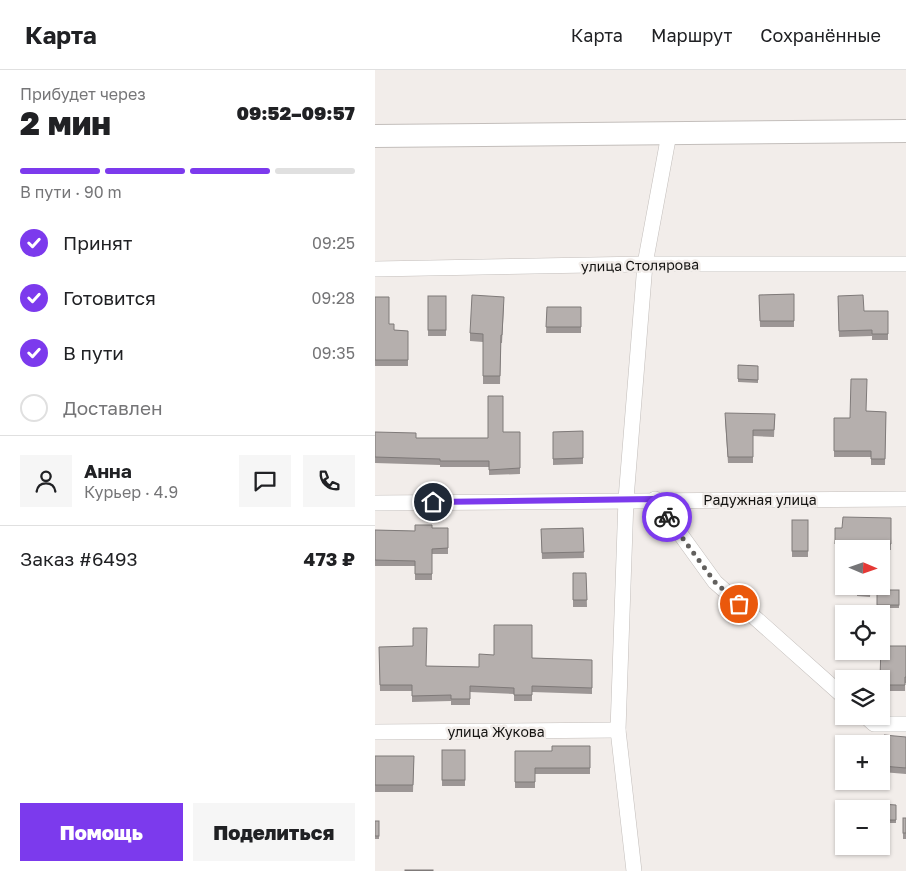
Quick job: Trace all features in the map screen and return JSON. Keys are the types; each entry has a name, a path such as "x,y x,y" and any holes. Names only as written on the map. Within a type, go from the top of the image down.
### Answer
{"main road":[{"path":"375,136 906,131"}],"street":[{"path":"634,871 618,730 626,499 645,264 669,134"},
{"name":"улица Столярова","path":"375,269 645,264 906,264"},
{"name":"Радужная улица","path":"375,502 906,498"},
{"path":"655,499 715,582 835,689"},
{"path":"890,724 906,724"},
{"name":"улица Жукова","path":"375,732 618,730"}],"building":[{"path":"794,294 794,321 760,321 759,295"},
{"path":"472,295 504,297 500,376 483,376 483,334 470,333"},
{"path":"863,295 864,311 888,311 888,334 872,334 872,330 839,331 838,296"},
{"path":"428,296 446,296 446,330 428,330"},
{"path":"375,297 389,297 389,324 394,324 394,330 408,331 408,360 375,360"},
{"path":"547,307 581,307 581,327 546,327"},
{"path":"738,365 758,366 758,380 738,379"},
{"path":"851,379 867,379 866,411 886,412 885,459 871,459 871,451 834,451 834,418 850,418"},
{"path":"488,396 503,396 503,432 520,432 520,468 489,470 489,461 440,461 440,459 375,457 375,432 416,433 416,438 488,438"},
{"path":"725,413 775,414 774,430 753,430 753,457 728,457"},
{"path":"583,431 583,458 553,459 553,432"},
{"path":"843,517 891,518 891,544 890,540 835,540 835,528 842,528"},
{"path":"792,520 808,520 808,551 792,551"},
{"path":"415,525 432,525 432,528 448,528 448,548 432,549 432,574 415,574 415,561 375,560 375,530 415,531"},
{"path":"583,528 584,552 542,553 541,529"},
{"path":"573,573 586,573 587,600 573,600"},
{"path":"890,590 899,590 899,605 877,605 877,595 890,595"},
{"path":"494,625 532,625 532,658 592,660 592,688 532,686 532,695 514,695 514,688 470,686 470,699 451,699 451,695 412,696 412,685 380,685 379,647 413,646 413,628 427,628 426,666 479,667 479,654 494,655"},
{"path":"890,646 906,646 905,685 890,685 890,670 880,670 881,660 890,660"},
{"path":"890,736 906,737 906,768 890,767"},
{"path":"552,746 590,746 590,768 535,768 535,782 515,782 515,751 552,751"},
{"path":"442,750 465,750 465,780 442,780"},
{"path":"375,756 414,756 413,785 375,785"},
{"path":"890,805 896,805 896,820 890,820"},
{"path":"903,818 906,818 906,833 903,833"},
{"path":"375,821 379,821 379,836 375,836"},
{"path":"433,870 433,871 405,871"}],"way so far":[{"path":"667,517 715,582 739,604"}],"route":[{"path":"433,502 655,499 667,517"}]}
